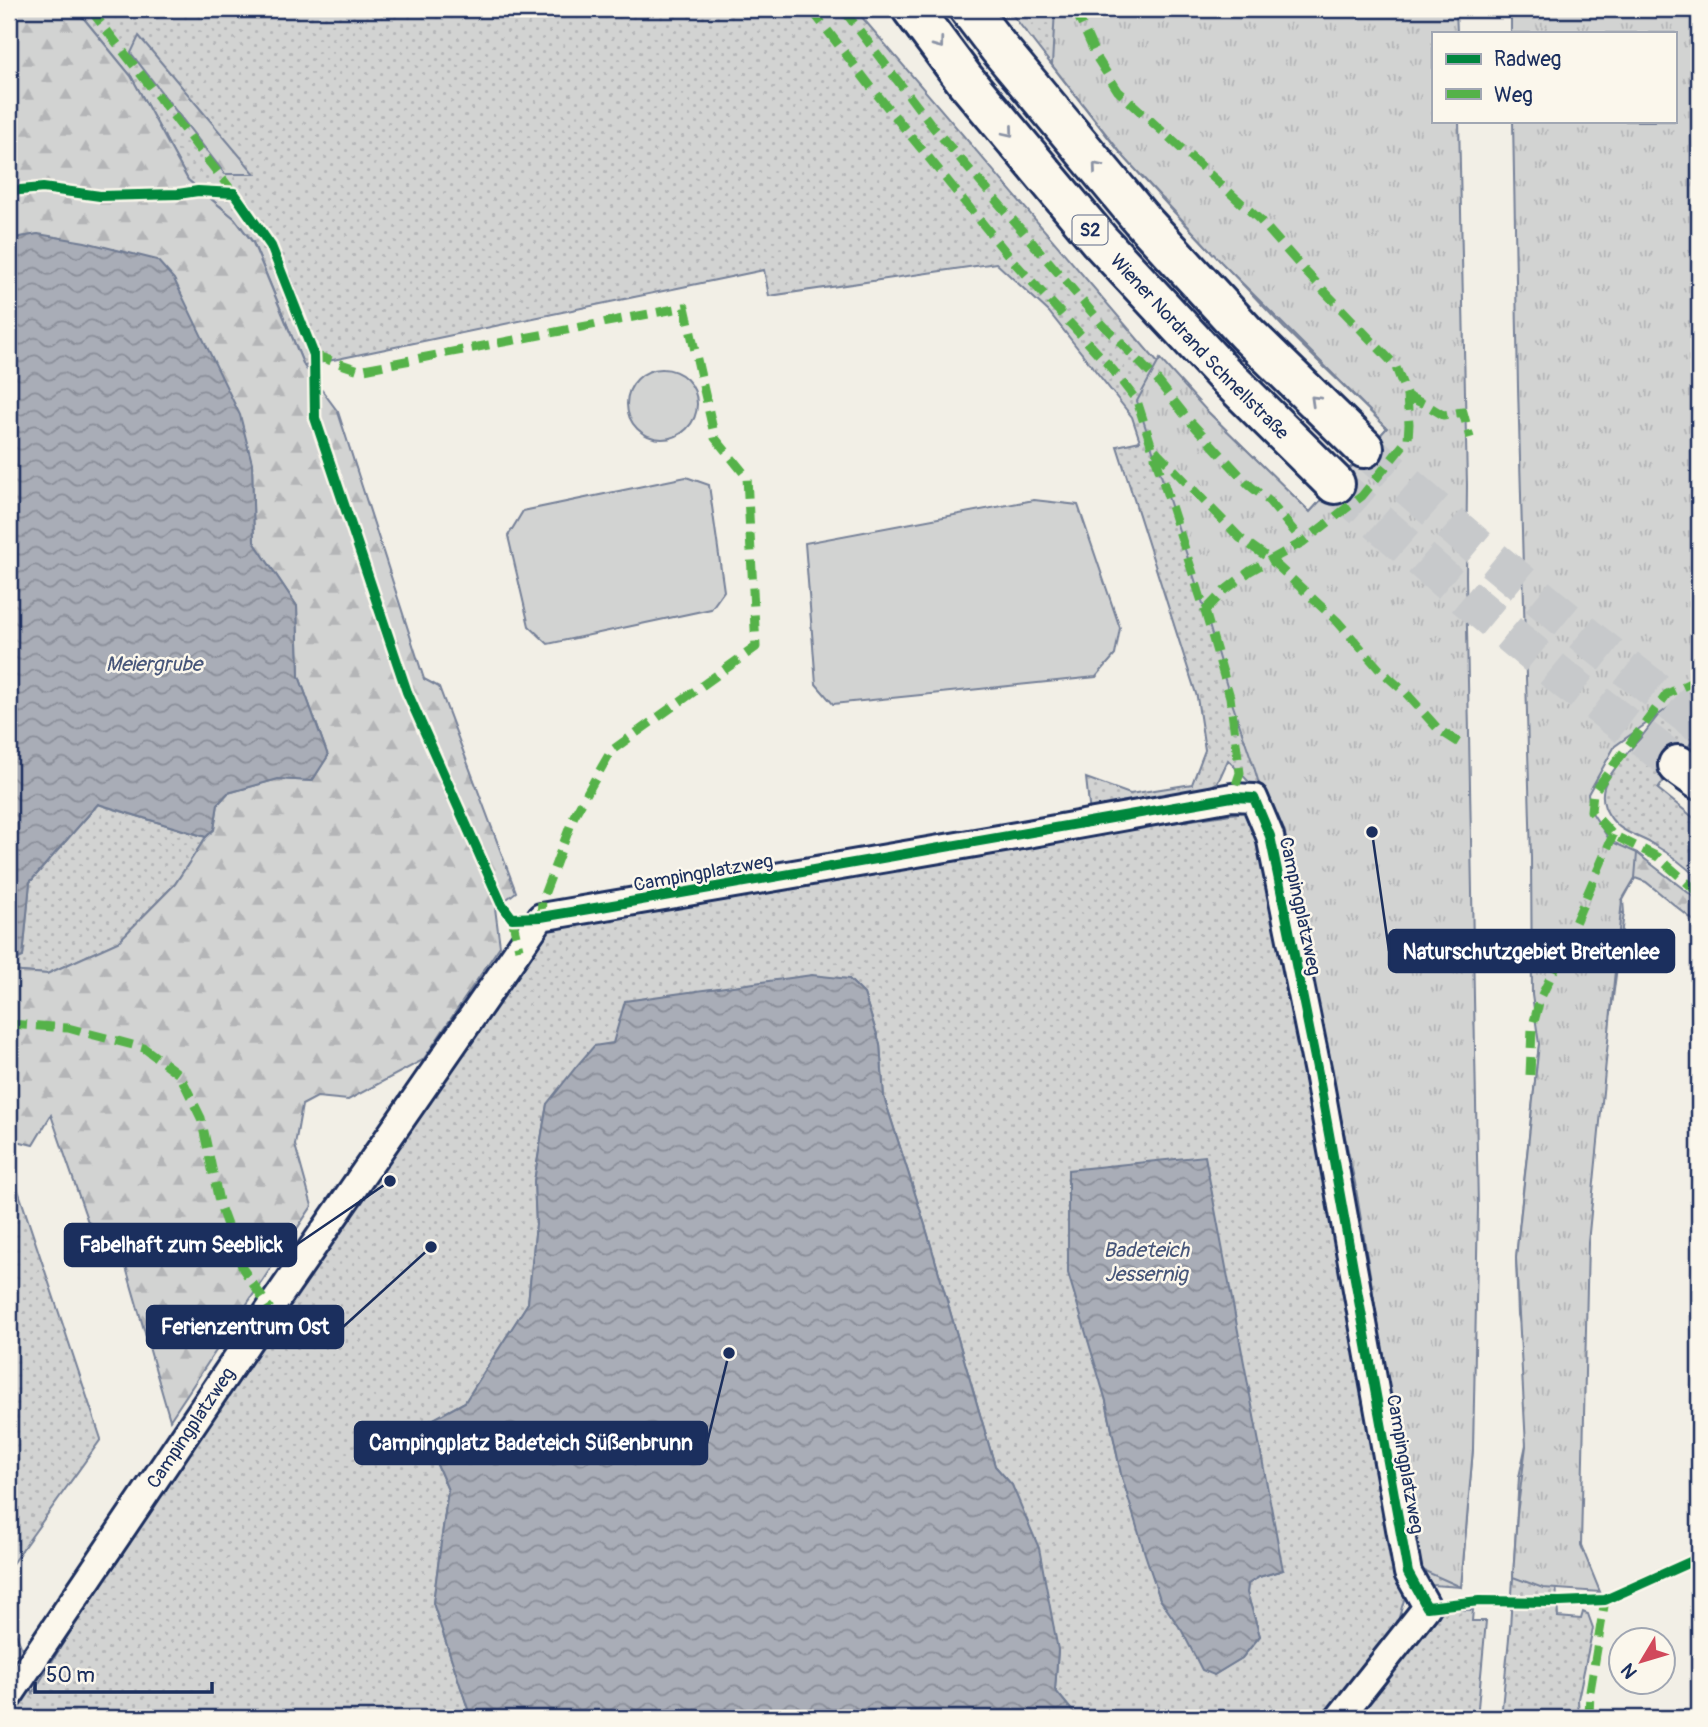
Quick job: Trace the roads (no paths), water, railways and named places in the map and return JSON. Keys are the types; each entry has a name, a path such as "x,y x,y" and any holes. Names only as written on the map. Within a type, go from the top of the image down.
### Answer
{"highway":[{"name":"Wiener Nordrand Schnellstraße","path":"912,9 965,80 1098,240 1223,372 1335,484"},
{"name":"S2","path":"969,9 1141,219 1246,333 1364,447"}],"street":[{"name":"Campingplatzweg","path":"9,1696 541,916 1232,797 1254,798 1270,836 1318,1073 1408,1573 1427,1606 1339,1718"}],"water":[{"name":"Meiergrube","path":"38,234 85,242 157,260 174,279 240,415 252,463 254,542 297,606 299,676 328,756 312,781 278,779 228,793 218,804 214,829 206,837 98,804 30,882 23,957 9,963 9,239"},
{"path":"812,975 849,979 864,994 880,1044 884,1097 925,1225 995,1466 1012,1485 1039,1548 1058,1650 1055,1690 1078,1718 471,1718 433,1603 448,1490 431,1451 430,1421 465,1402 528,1303 536,1224 534,1181 547,1104 594,1046 613,1043 625,1001"},
{"name":"Badeteich Jessernig","path":"1205,1156 1283,1570 1259,1577 1248,1584 1247,1593 1260,1636 1242,1658 1214,1675 1202,1670 1182,1631 1160,1599 1121,1474 1106,1401 1068,1273 1068,1170"}],"tunnel":[{"path":"1364,448 1474,544 1699,724"},
{"path":"1335,484 1565,680 1678,765"}],"place":[{"name":"Naturschutzgebiet Breitenlee","path":"1372,832"},
{"name":"Fabelhaft zum Seeblick","path":"390,1181"},
{"name":"Ferienzentrum Ost","path":"431,1247"},
{"name":"Campingplatz Badeteich Süßenbrunn","path":"729,1353"}]}
